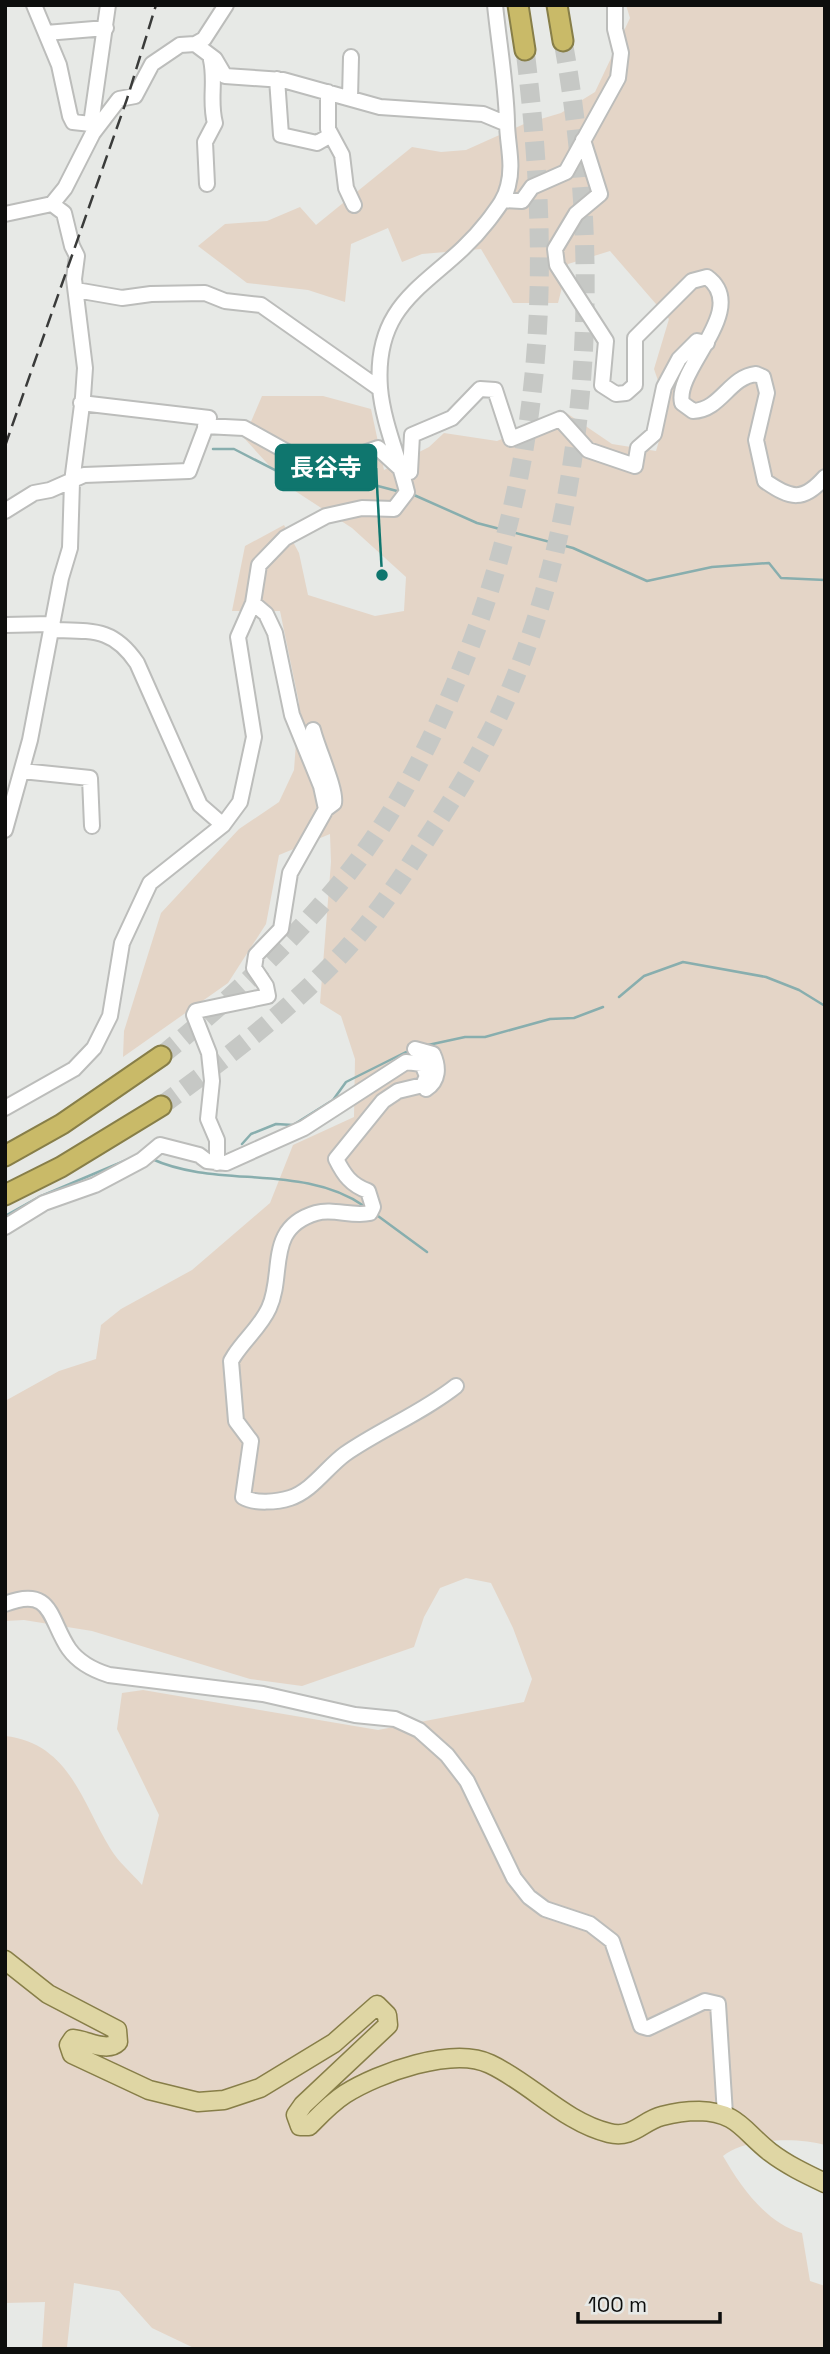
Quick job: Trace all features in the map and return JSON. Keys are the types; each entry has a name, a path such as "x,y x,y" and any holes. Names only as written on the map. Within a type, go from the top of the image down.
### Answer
{"highway":[{"path":"518,5 525,50"},
{"path":"557,5 564,41"},
{"path":"5,1156 72,1117 161,1055"},
{"path":"5,1195 71,1161 161,1105"}],"main road":[{"path":"5,1960 48,1994 117,2030 118,2042 105,2048 73,2039 69,2045 72,2054 149,2090 198,2102 224,2100 260,2088 334,2043 366,2012 377,2006 383,2009 388,2025 303,2105 296,2115 300,2126 309,2126 343,2095 361,2085 451,2056 490,2064 588,2126 611,2133 627,2135 661,2116 698,2111 725,2114 742,2124 787,2164 825,2183"}],"street":[{"path":"34,5 40,26 46,33 59,65 70,116 73,122 92,128"},
{"path":"5,214 52,204 65,188 92,128 108,5"},
{"path":"92,128 119,99 135,96 152,64 180,45 195,44 204,38 226,5"},
{"path":"5,1108 74,1069 94,1048 110,1016 122,943 144,892 150,883 223,825 240,802 254,737 248,685 238,642 253,603 259,565 285,538 326,516 362,508 394,509 407,492 380,389 382,349 395,311 431,275 467,247 503,200 511,164 495,5"},
{"path":"503,200 522,201 531,187 566,172 618,78 621,53 615,29 615,5"},
{"path":"46,33 106,29"},
{"path":"195,44 212,57 225,76 277,79 380,107 417,112 483,114 507,124"},
{"path":"207,184 205,142 215,123 211,107 215,79 212,57"},
{"path":"350,99 351,57"},
{"path":"277,79 281,135 317,143 331,135"},
{"path":"328,92 328,129 342,155 346,188 354,205"},
{"path":"583,140 600,194 576,214 555,249 557,265 606,341 602,385 616,394 626,393 635,386 635,338 692,281 707,277 717,290 717,318 707,343 684,381 681,397 685,406 693,411 707,409 741,378 756,374 763,377 767,393 755,440 765,481 780,491 803,495 813,491 825,477"},
{"path":"5,830 22,771 70,548 72,482 85,368 74,279 77,256 64,213 52,204"},
{"path":"76,290 122,298 151,293 205,293 225,301 261,305 380,389"},
{"path":"205,426 244,428 318,469 378,448 402,470 410,472 412,435 452,418 481,389 495,390 511,439 559,419 588,450 635,466 638,448 654,434 664,387 678,359 697,341 707,343"},
{"path":"5,512 34,493 72,482 84,475 190,471 209,418 81,403"},
{"path":"253,603 266,614 275,633 292,715 321,786 326,809"},
{"path":"5,625 52,624"},
{"path":"52,624 56,630 99,632 124,644 137,663 200,805 223,825"},
{"path":"217,1163 216,1140 208,1119 212,1081 209,1053 194,1015 195,1011 209,1006 268,996 266,986 254,968 256,955 281,929 290,873 326,809 334,803 335,789 320,759 313,730"},
{"path":"22,771 90,778 92,826"},
{"path":"415,1049 433,1054 437,1073 434,1084 422,1090 419,1088 398,1091 383,1101 336,1159 345,1176 356,1187 368,1191 373,1207 370,1213 358,1216 318,1212 300,1220 278,1249 270,1307 231,1361 236,1421 251,1441 243,1497 251,1501 266,1501 298,1494 345,1454 431,1406 456,1386"},
{"path":"5,1227 44,1203 107,1179 142,1160 160,1146 217,1163 226,1163 304,1128 406,1062 422,1063 426,1069 424,1085 419,1088"},
{"path":"5,1604 28,1599 43,1602 49,1607 67,1646 93,1670 110,1675 263,1695 355,1715 395,1719 419,1730 447,1755 467,1781 514,1878 529,1897 545,1909 590,1924 612,1941 641,2026 648,2028 705,2001 718,2004 725,2114"}],"shaded area":[{"path":"626,5 825,5 825,2145 787,2140 758,2142 723,2156 746,2191 766,2212 789,2228 802,2233 810,2281 825,2286 825,2349 196,2349 152,2328 119,2291 74,2283 67,2347 42,2348 45,2302 5,2303 5,1736 27,1741 59,1762 71,1777 113,1853 142,1885 159,1815 117,1729 122,1693 143,1690 378,1730 524,1702 532,1679 513,1628 491,1583 466,1578 440,1588 424,1617 414,1647 302,1686 250,1679 92,1631 24,1620 5,1621 5,1401 59,1371 96,1359 101,1325 121,1309 192,1270 270,1203 293,1145 354,1117 355,1059 341,1016 320,1003 331,862 330,834 279,855 266,924 228,983 123,1057 124,1031 161,913 239,829 279,802 294,770 299,703 280,611 232,611 245,546 284,525 299,553 308,595 375,616 404,611 406,577 352,528 289,487 244,438 262,396 323,396 371,409 384,470 429,447 444,433 497,441 565,412 612,444 656,451 668,410 654,369 669,319 610,251 568,264 558,303 513,303 481,249 422,254 402,262 388,228 351,244 345,302 308,290 247,283 198,246 225,224 267,221 300,207 316,225 412,147 441,152 466,150 524,124 561,113 595,92 630,18"}],"waterway":[{"path":"213,449 234,449 306,486 355,480 397,491"},
{"path":"414,495 477,523 573,548 647,581 712,567 769,563 781,578 825,580"},
{"path":"619,997 644,976 683,962 766,977 799,990 825,1006"},
{"path":"428,1045 465,1037 485,1037 550,1019 574,1018 603,1007"},
{"path":"242,1144 251,1134 276,1124 293,1125 333,1100 346,1082 406,1052"},
{"path":"5,1216 39,1197 129,1159"},
{"path":"152,1159 177,1168 204,1173 314,1185 340,1193 364,1206"},
{"path":"378,1216 427,1252"}],"tunnel":[{"path":"161,1106 230,1054 297,998 338,958 372,918 413,861 472,766 499,715 530,636 554,554 571,470 581,384 585,297 583,210 576,124 563,41"},
{"path":"161,1056 209,1016 277,952 320,907 376,835 407,784 434,731 458,677 487,598 509,521 525,445 535,368 539,213 525,50"}],"railway":[{"path":"5,446 127,99 156,5"}],"place":[{"name":"長谷寺","path":"382,575"}]}
